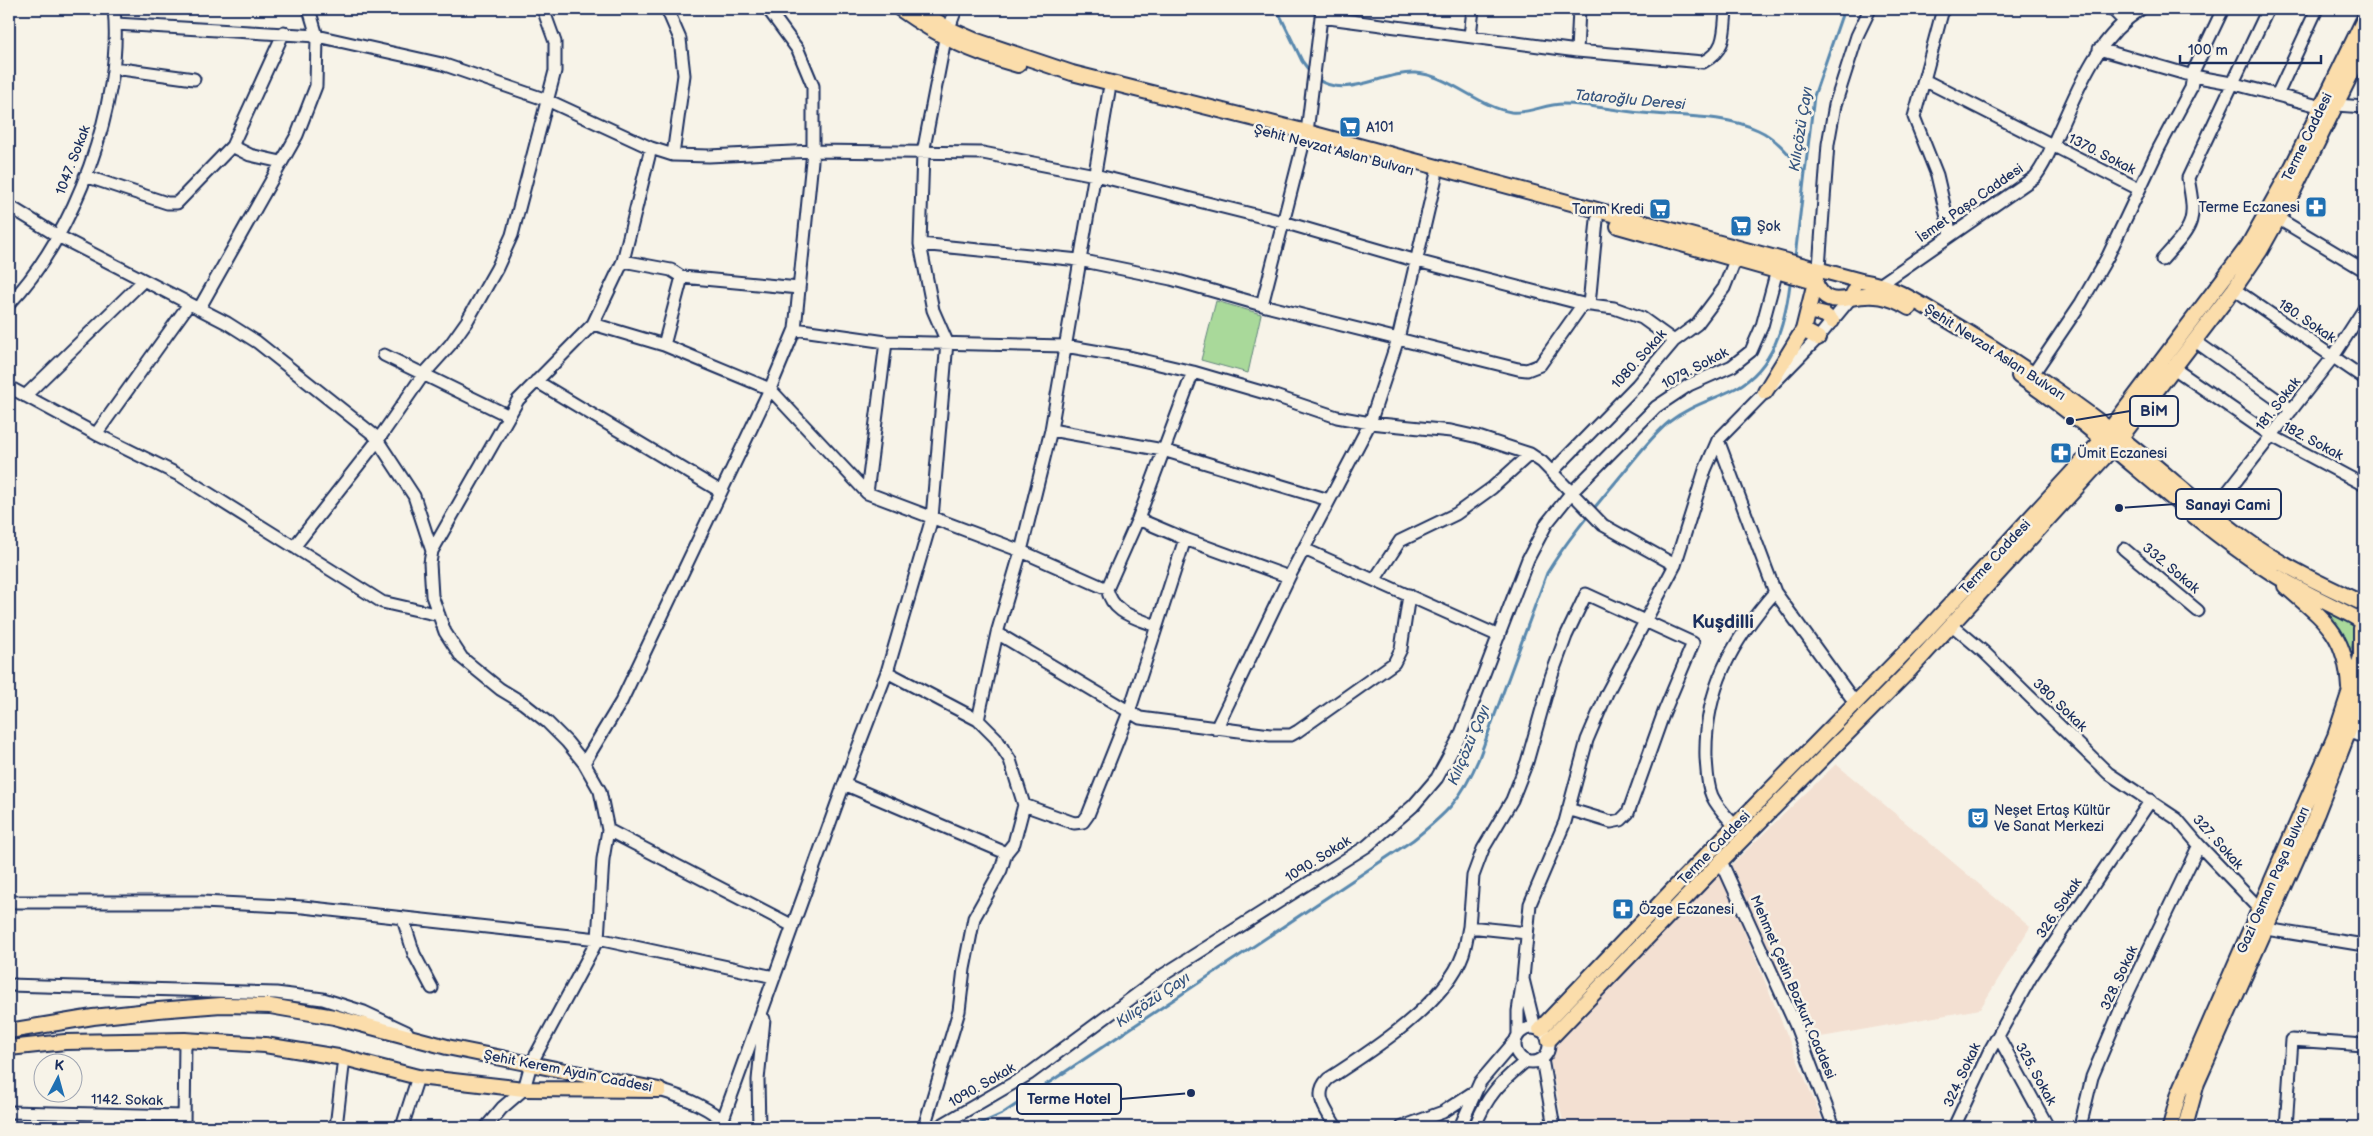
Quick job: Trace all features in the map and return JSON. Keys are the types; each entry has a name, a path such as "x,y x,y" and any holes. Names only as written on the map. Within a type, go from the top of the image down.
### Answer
{"main road":[{"name":"Şehit Nevzat Aslan Bulvarı","path":"900,9 998,60 1109,91 1305,137 1436,177 1597,220 1812,274 1881,284 1897,290 1983,341 2032,374 2112,440 2203,523 2266,569 2362,621"},
{"name":"Şehit Nevzat Aslan Bulvarı","path":"916,9 947,34 1072,73 1738,254"},
{"name":"Terme Caddesi","path":"1537,1028 1856,704 2112,440 2248,246 2292,167 2364,19"},
{"name":"Terme Caddesi","path":"1549,1040 1952,625 2175,368 2234,289 2279,219 2364,48"},
{"name":"Şehit Nevzat Aslan Bulvarı","path":"1812,274 1820,293 1826,298 1838,301 1876,295 1897,300 1978,348 2112,440 2246,540 2290,569 2364,604"},
{"path":"1764,392 1803,330 1808,311 1812,274"},
{"path":"1851,298 1861,281"},
{"path":"1808,311 1817,312 1832,321"},
{"path":"1803,330 1818,338"},
{"path":"2266,569 2331,628 2348,665 2349,696"},
{"name":"Gazi Osman Paşa Bulvarı","path":"2170,1127 2179,1093 2300,821 2349,696 2361,657 2362,621"},
{"name":"Gazi Osman Paşa Bulvarı","path":"2185,1127 2197,1083 2317,813 2364,692"},
{"name":"Şehit Kerem Aydın Caddesi","path":"9,1032 93,1017 158,1010 221,1005 270,1006 334,1017 432,1043 659,1090"},
{"name":"Şehit Kerem Aydın Caddesi","path":"9,1048 65,1042 185,1040 265,1045 344,1058 418,1077 524,1089 659,1090"}],"street":[{"name":"1047. Sokak","path":"9,304 32,278 58,236 85,176 101,131 114,68 116,24 114,9"},
{"path":"96,434 194,307 297,135 316,86 317,36 309,9"},
{"path":"294,548 378,440 423,376 467,321 508,243 541,131 555,71 556,54 552,31 543,9"},
{"path":"667,9 680,39 684,75 673,155"},
{"path":"584,763 621,702 770,389 795,329 813,151 813,86 798,50 768,9"},
{"path":"659,1090 686,1098 727,1123 774,976 887,672 932,518 947,342 933,310 920,244 923,152 947,34 956,9"},
{"path":"1470,36 1473,9"},
{"path":"1577,50 1579,9"},
{"path":"1262,304 1305,137 1322,13 1470,36 1577,50 1703,62 1716,56 1723,40 1726,9"},
{"path":"1812,274 1828,144 1835,105 1856,36 1870,9"},
{"path":"1943,9 1914,117 1937,175 1951,235"},
{"path":"2112,9 2123,20"},
{"name":"İsmet Paşa Caddesi","path":"1881,284 2035,177 2045,164 2082,81 2100,49 2123,20 2141,9"},
{"path":"2032,374 2081,303 2108,256 2138,189 2191,88 2193,76 2222,9"},
{"path":"2162,260 2187,231 2193,221 2194,207 2188,178 2231,83 2268,9"},
{"path":"2277,95 2317,9"},
{"path":"116,24 284,32 317,36 442,64 547,100 651,148 673,155 709,156 813,151 983,154 1095,175 1283,222 1417,261 1586,305 1614,308 1633,314 1674,341"},
{"path":"85,176 167,203 177,202 232,146 284,32"},
{"path":"2100,49 2193,76 2231,83 2322,107"},
{"path":"114,68 194,79"},
{"name":"1370. Sokak","path":"1924,80 2138,189"},
{"path":"978,720 997,633 1021,551 1051,430 1109,91"},
{"path":"2337,104 2364,107"},
{"path":"232,146 250,155 281,162"},
{"path":"486,1127 502,1108 524,1089 531,1064 598,938 603,859 608,830 600,791 584,763 547,722 523,703 500,689 462,658 445,632 432,596 430,563 432,551 509,416 526,390 593,324 623,261 651,148"},
{"path":"1216,729 1289,577 1370,423 1398,339 1436,177"},
{"path":"9,206 58,236 257,342 319,390 378,440 414,496 432,551"},
{"path":"2279,219 2364,270"},
{"path":"920,244 1080,260 1171,279 1398,339 1527,370 1540,365 1586,305 1597,220"},
{"name":"1080. Sokak","path":"1552,472 1637,385 1674,341 1697,324 1724,288 1738,254"},
{"path":"623,261 671,270 682,277 799,288"},
{"name":"1079. Sokak","path":"1572,492 1656,407 1689,385 1732,366 1751,351 1762,326 1778,264"},
{"path":"664,345 682,277"},
{"path":"25,396 143,281"},
{"name":"180. Sokak","path":"2234,289 2364,378"},
{"path":"1542,1060 1526,1061 1517,1053 1518,1011 1530,904 1561,834 1594,725 1618,670 1675,566 1705,470 1718,440 1818,338 1851,298"},
{"name":"181. Sokak","path":"2211,513 2333,357 2364,309"},
{"path":"593,324 664,345 770,389 867,493 1021,551 1107,589"},
{"path":"795,329 886,342 1066,346 1129,357 1193,372 1272,395 1337,417 1370,423 1451,431 1478,437 1530,454 1552,472 1603,525 1675,566"},
{"path":"2195,341 2292,410"},
{"path":"867,493 886,342"},
{"path":"384,355 423,376 509,416"},
{"name":"182. Sokak","path":"2175,368 2272,436 2364,485"},
{"path":"1156,626 1118,610 1110,600 1107,589 1138,519 1193,372"},
{"path":"536,381 720,491"},
{"path":"9,387 96,434 182,476 382,602 439,615"},
{"path":"1051,430 1163,450 1329,500"},
{"path":"1718,440 1775,592 1856,704"},
{"path":"1375,579 1400,541 1456,514 1492,488 1530,454"},
{"name":"1090. Sokak","path":"938,1127 1029,1074 1163,975 1367,846 1389,829 1424,794 1449,757 1473,706 1538,538 1558,507 1572,492"},
{"path":"1138,519 1185,539 1289,577"},
{"path":"1024,805 1074,823 1083,822 1088,815 1129,712 1185,539"},
{"path":"1304,549 1375,579 1499,636"},
{"name":"332. Sokak","path":"2124,549 2198,611"},
{"path":"1735,826 1719,808 1711,794 1706,748 1709,720 1714,694 1732,648 1744,628 1775,592"},
{"path":"1336,1127 1321,1100 1321,1088 1328,1079 1394,1034 1428,1003 1457,967 1464,954 1469,927 1473,876 1482,849 1512,800 1527,762 1551,677 1566,636 1586,594 1693,643 1664,712 1628,812 1621,820 1611,822 1568,809"},
{"path":"997,633 1129,712 1152,720 1216,729 1291,735 1394,663 1401,649 1409,595"},
{"name":"380. Sokak","path":"1952,625 1984,652 2108,773 2150,800"},
{"path":"887,672 978,720 996,738 1010,760 1024,805 1014,843 1006,853 1001,870 974,918 964,969 960,1012 924,1127"},
{"path":"2348,732 2364,737"},
{"path":"844,784 1006,853"},
{"name":"327. Sokak","path":"2150,800 2177,819 2199,846 2260,909"},
{"name":"326. Sokak","path":"1998,1036 2031,977 2150,800"},
{"path":"608,830 793,926"},
{"name":"328. Sokak","path":"2080,1127 2092,1077 2125,999 2199,846"},
{"name":"Mehmet Çetin Bozkurt Caddesi","path":"1721,861 1788,1008 1834,1127"},
{"path":"9,902 202,902 303,907 598,938 774,976"},
{"path":"404,919 414,954 432,988"},
{"path":"1469,927 1527,933"},
{"path":"2266,929 2364,946"},
{"path":"1523,979 1537,1028 1549,1040 1548,1051 1542,1060 1554,1127"},
{"path":"9,985 276,993 323,999 364,1012 432,1043"},
{"path":"759,1127 758,1080 766,1003"},
{"path":"1460,1127 1474,1092 1516,1038 1525,1029 1537,1028"},
{"name":"324. Sokak","path":"1954,1127 1998,1036"},
{"name":"325. Sokak","path":"1998,1036 2048,1127"},
{"path":"184,1122 185,1040"},
{"path":"2286,1127 2292,1040 2364,1046"},
{"path":"336,1127 344,1058"},
{"path":"1475,1127 1487,1098 1499,1084 1526,1061"},
{"path":"402,1127 418,1077"},
{"path":"1402,1127 1443,1112 1474,1092"},
{"name":"1142. Sokak","path":"9,1112 184,1122"}],"shaded area":[{"path":"1836,764 2030,927 1980,1009 1810,1039 1731,865"},
{"path":"1719,870 1825,1127 1564,1127 1549,1056 1562,1039"}],"green space":[{"path":"1216,301 1261,314 1248,373 1201,360"},
{"path":"2318,606 2355,622 2351,651 2342,633"}],"waterway":[{"name":"Tataroğlu Deresi","path":"1277,9 1302,61 1311,73"},
{"name":"Kılıçözü Çayı","path":"1795,257 1814,96 1844,9"},
{"name":"Tataroğlu Deresi","path":"1317,79 1329,85 1341,87 1353,86 1391,76 1416,73 1440,79 1487,104 1511,112 1524,112 1556,104 1573,104 1632,112 1730,121 1758,130 1772,138 1805,173"},
{"name":"Kılıçözü Çayı","path":"973,1127 1002,1114 1413,840 1444,813 1460,795 1473,772 1547,573 1555,560 1644,447 1662,428 1677,416 1693,407 1736,388 1760,369 1768,357 1781,329 1790,284"}],"place":[{"name":"A101","path":"1350,127"},
{"name":"Terme Eczanesi","path":"2316,207"},
{"name":"Tarım Kredi","path":"1660,209"},
{"name":"Şok","path":"1741,226"},
{"name":"BİM","path":"2070,421"},
{"name":"Ümit Eczanesi","path":"2061,453"},
{"name":"Sanayi Cami","path":"2119,508"},
{"name":"Neşet Ertaş Kültür Ve Sanat Merkezi","path":"1978,818"},
{"name":"Özge Eczanesi","path":"1623,909"},
{"name":"Terme Hotel","path":"1191,1093"}],"district":[{"name":"Kuşdilli","path":"1723,622"}]}
